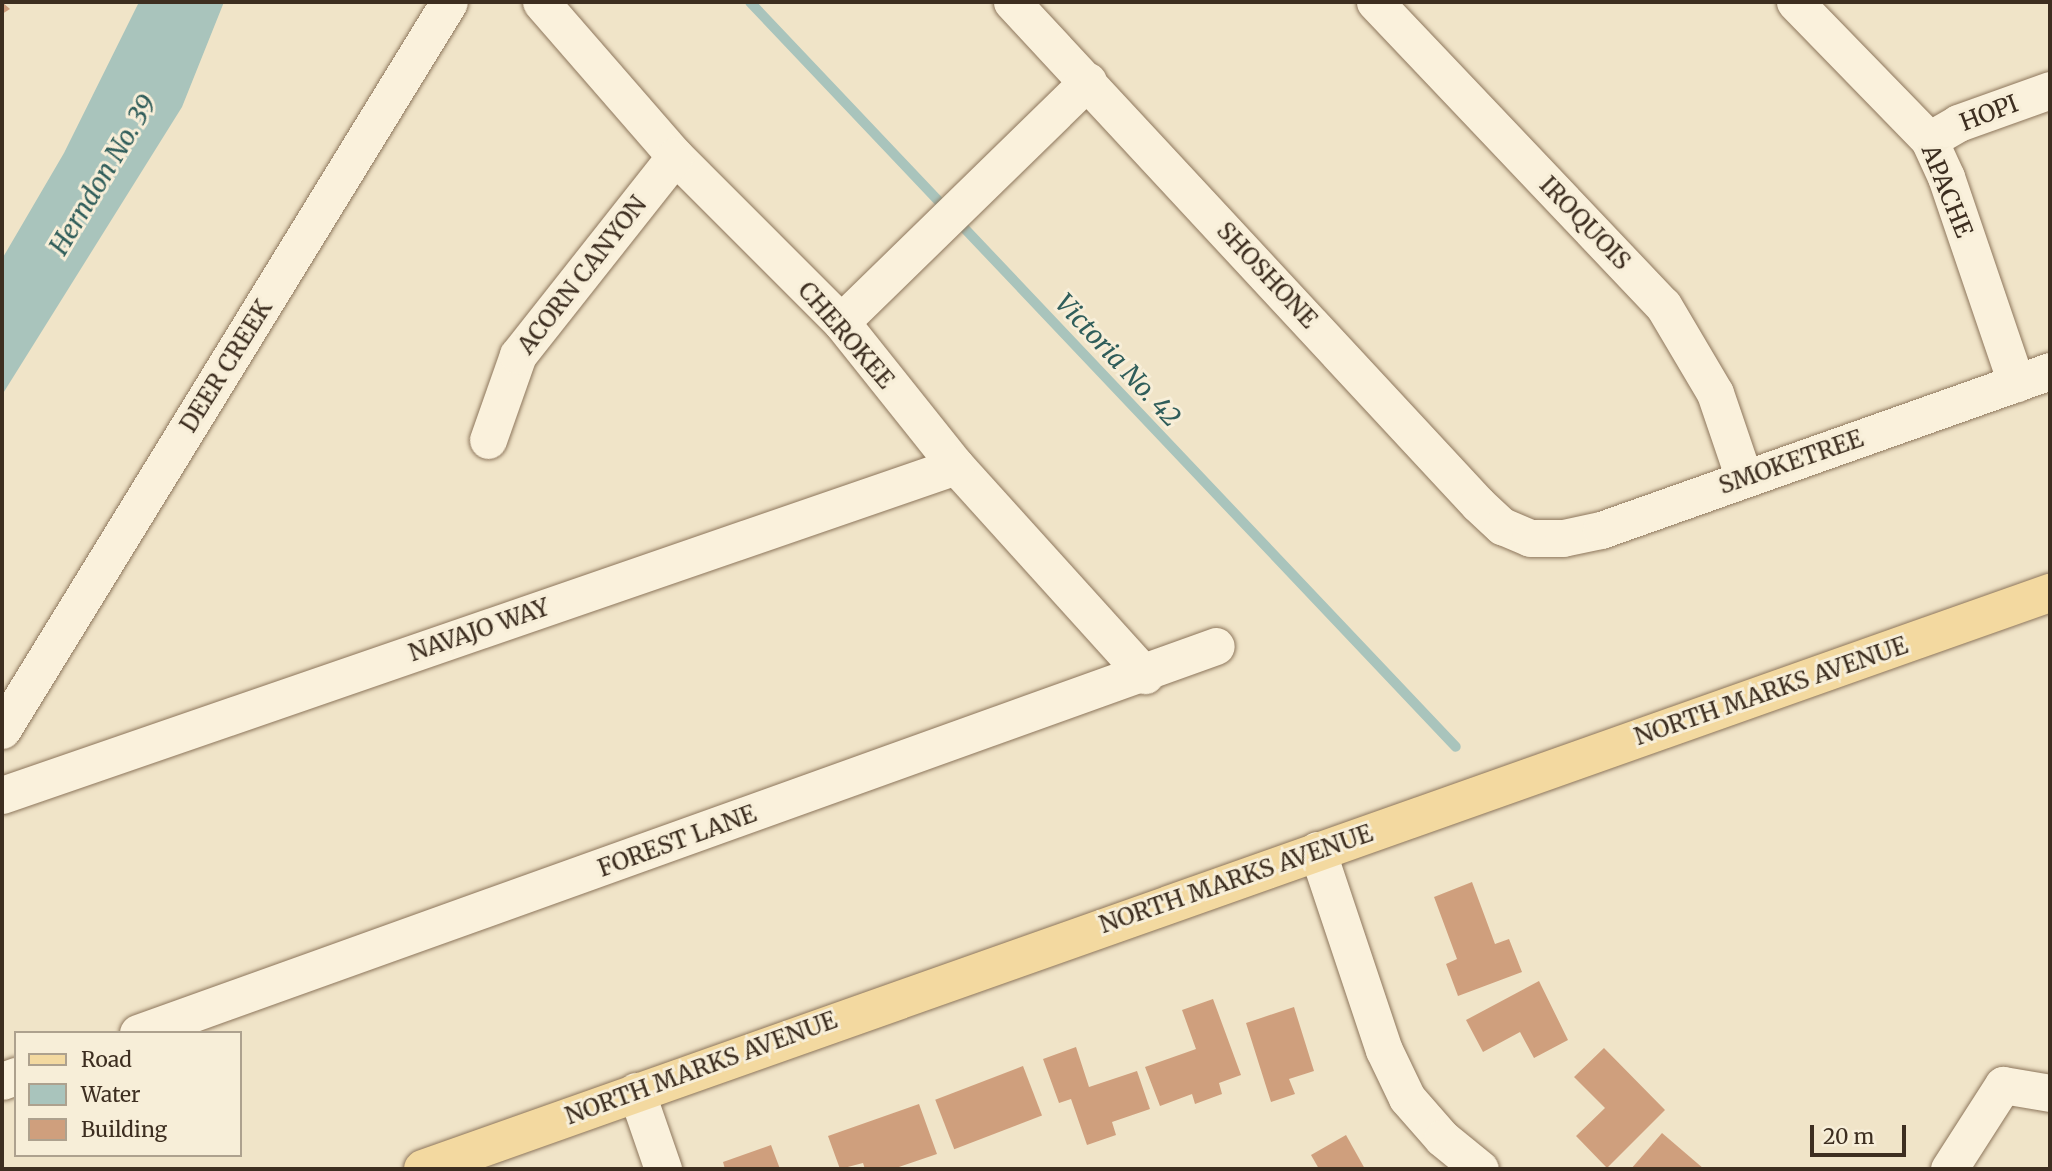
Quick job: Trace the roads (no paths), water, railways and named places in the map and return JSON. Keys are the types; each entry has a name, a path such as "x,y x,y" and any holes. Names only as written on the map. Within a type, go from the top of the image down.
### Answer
{"main road":[{"name":"NORTH MARKS AVENUE","path":"423,1169 636,1091 2050,593"}],"street":[{"name":"DEER CREEK","path":"2,730 449,2"},
{"name":"CHEROKEE","path":"541,2 675,156 841,322 956,466 1145,675"},
{"name":"SHOSHONE","path":"1012,2 1478,504 1502,526 1530,538"},
{"name":"IROQUOIS","path":"1375,2 1663,305 1715,393 1744,478"},
{"name":"APACHE","path":"1795,2 1929,140 1946,177 2016,383"},
{"path":"841,322 962,201 1088,81"},
{"name":"HOPI","path":"1929,140 1958,123 2050,90"},
{"name":"ACORN CANYON","path":"488,440 517,355 675,156"},
{"name":"SMOKETREE","path":"1530,538 1563,538 1601,530 2050,371"},
{"name":"NAVAJO WAY","path":"2,795 956,466"},
{"name":"FOREST LANE","path":"144,1031 1145,675 1216,646"},
{"path":"1317,850 1384,1050 1407,1098 1442,1138 1480,1169"},
{"path":"1949,1169 2003,1085 2050,1093"},
{"path":"636,1091 663,1169"}],"water":[{"name":"Herndon No. 39","path":"139,2 224,2 182,107 2,395 2,259 64,153"}],"waterway":[{"name":"Victoria No. 42","path":"750,2 1456,747"}]}
